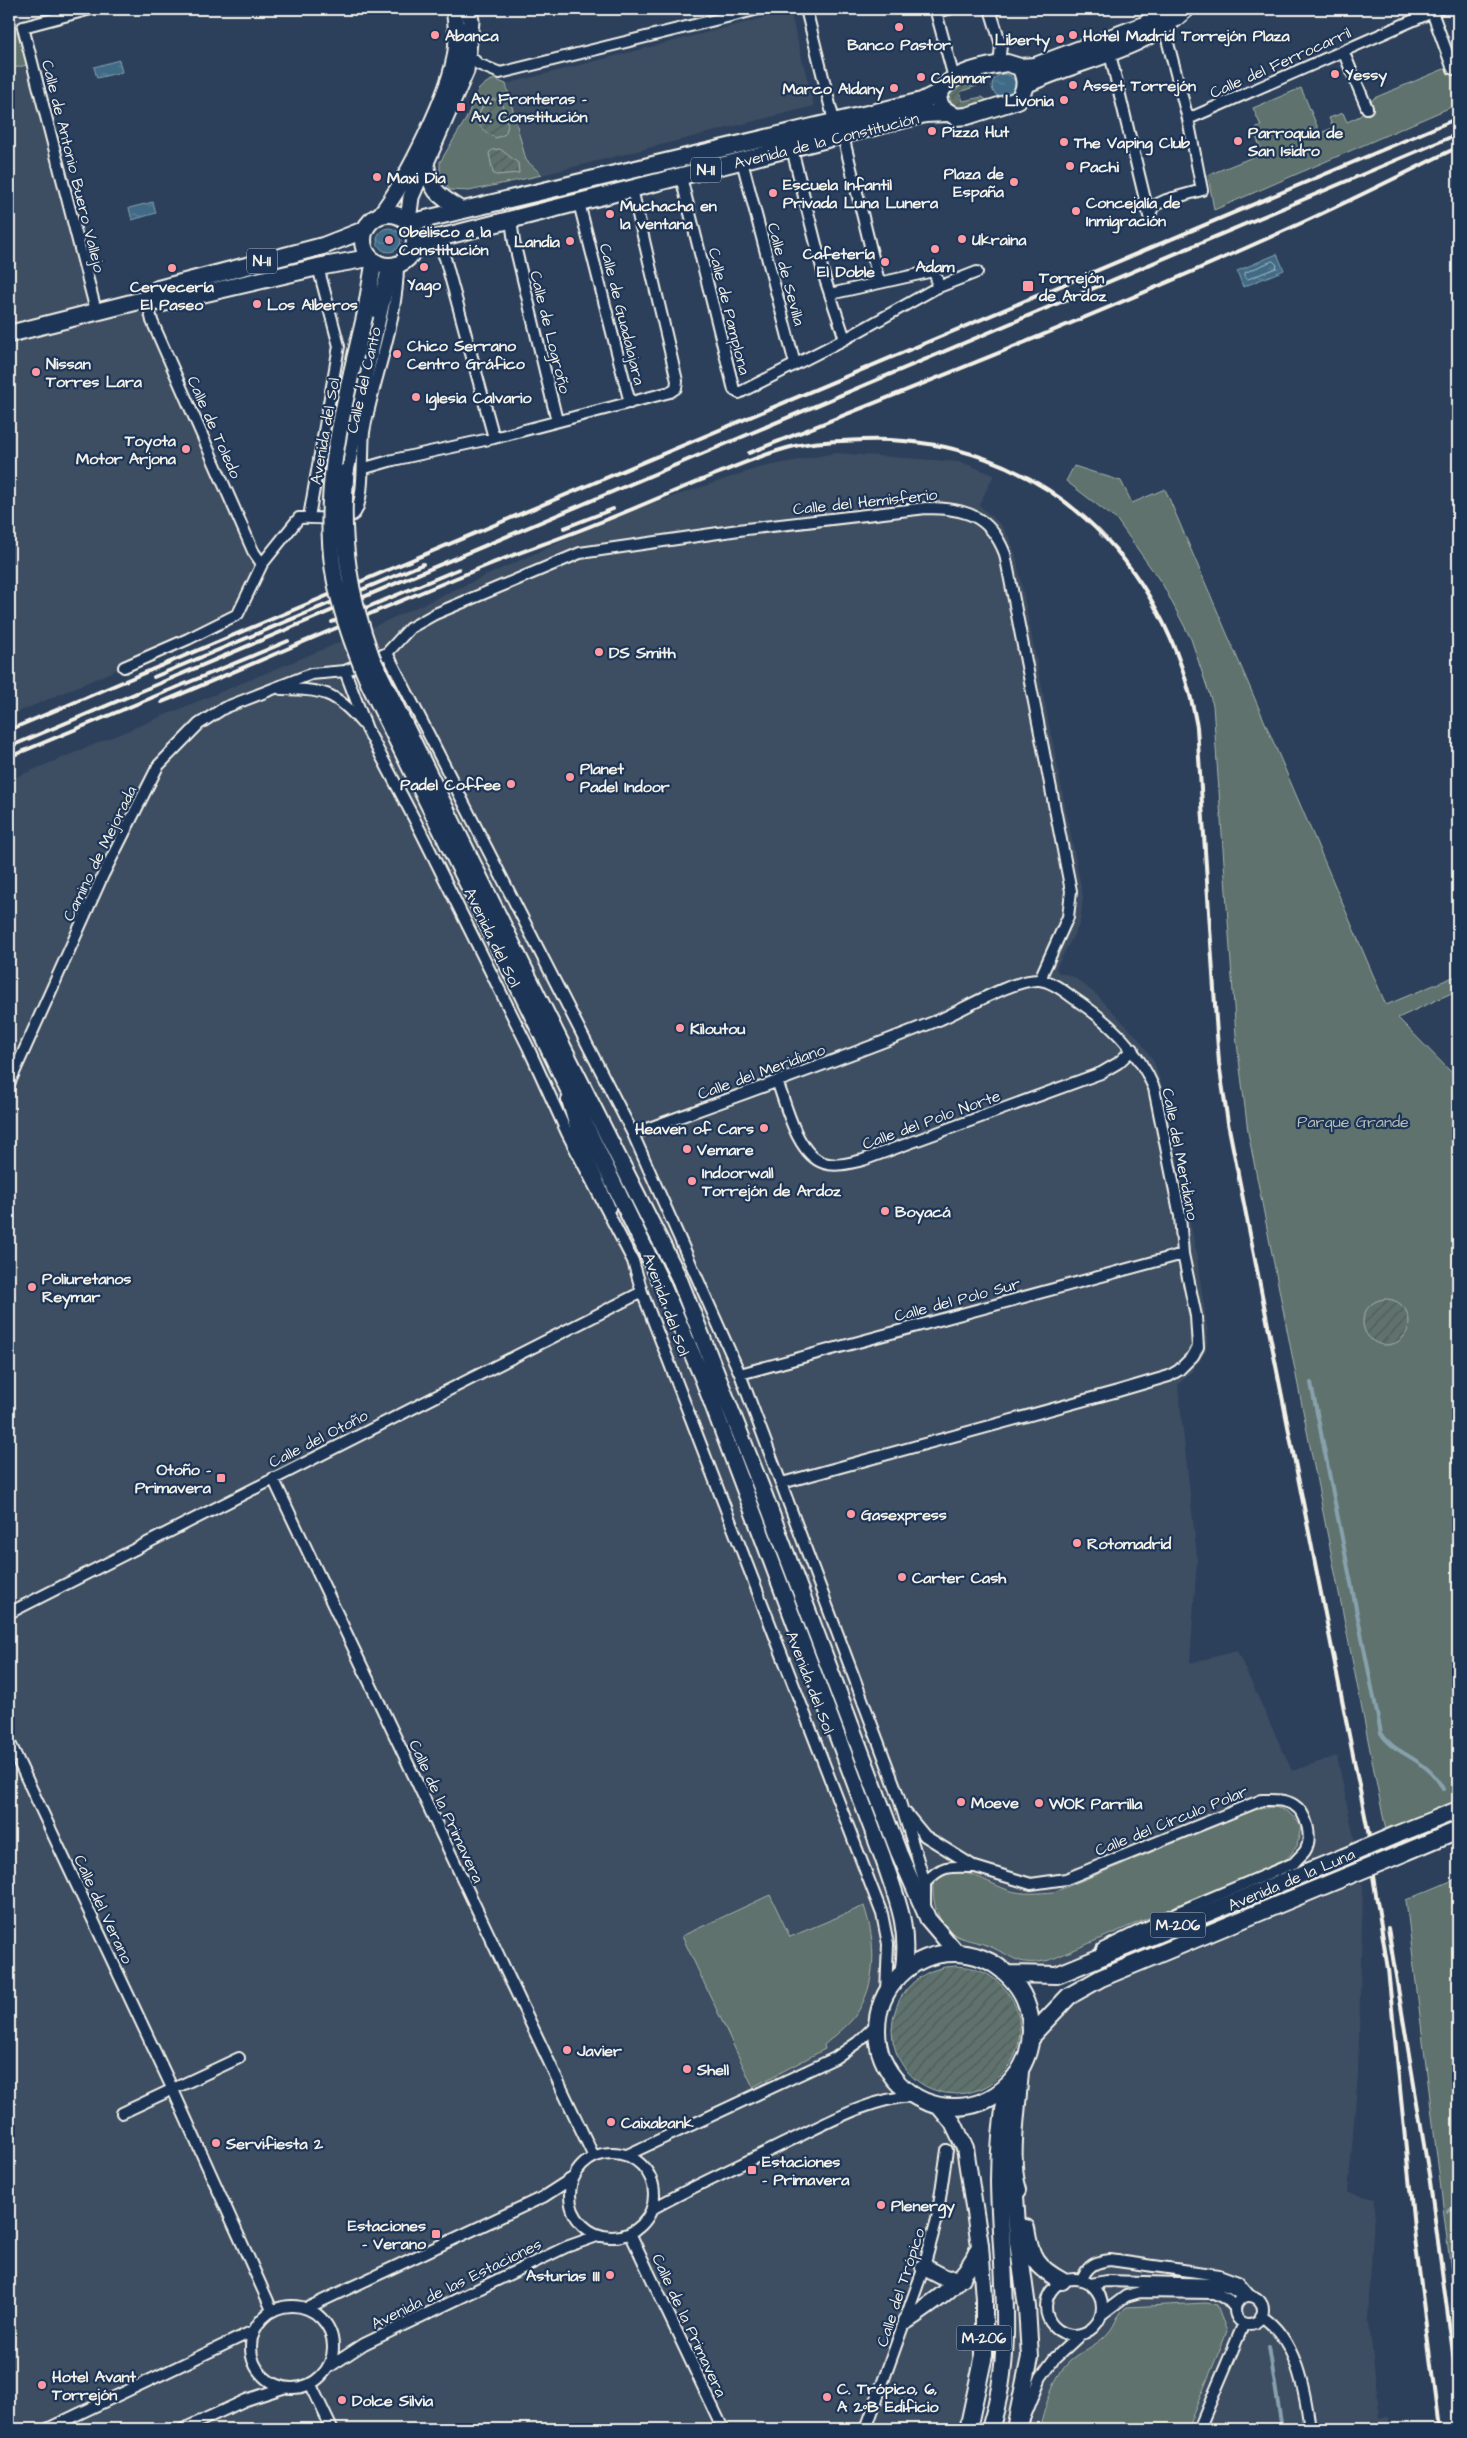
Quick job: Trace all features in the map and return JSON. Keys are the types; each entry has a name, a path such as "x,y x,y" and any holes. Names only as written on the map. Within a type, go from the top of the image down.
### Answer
{"main road":[{"path":"380,215 394,197 448,83 456,50 454,9"},
{"path":"408,222 411,197 453,105 466,71 469,55 469,9"},
{"name":"N-II","path":"940,92 944,85 954,78 999,65 1035,66 1186,9"},
{"name":"N-II","path":"947,113 956,117 966,116 1018,100 1025,85 1110,54 1164,17"},
{"path":"1020,67 1026,78 1025,85"},
{"path":"940,92 939,104 947,113"},
{"name":"Avenida de la Constitución","path":"408,222 922,101 940,92"},
{"name":"Avenida de la Constitución","path":"415,244 931,113 947,113"},
{"path":"426,162 428,179 433,189 440,197 460,209"},
{"path":"380,215 395,214 408,222 415,235 415,244 407,259 394,265"},
{"name":"N-II","path":"147,299 158,289 323,246 364,230 370,222 380,215"},
{"path":"364,230 362,238 364,248 371,260"},
{"name":"N-II","path":"9,334 147,299 163,303 318,267 371,260 394,265"},
{"name":"Avenida del Sol","path":"371,260 371,317"},
{"name":"Avenida del Sol","path":"394,265 371,317 338,436 333,471 330,532 338,597 348,632 369,684 547,1030 678,1276 762,1489 899,1853 925,1912 940,1935 956,1952"},
{"name":"Avenida del Sol","path":"547,1030 558,1068 662,1284 703,1379 883,1858 904,1920 906,1943 903,1972"},
{"name":"Avenida de la Luna","path":"1009,1974 1057,1976 1458,1810"},
{"name":"Avenida de la Luna","path":"1032,2035 1069,1996 1101,1978 1458,1830"},
{"name":"M-206","path":"956,1952 977,1955 994,1963 1009,1974 1022,1992 1030,2013 1032,2035 1028,2054 1020,2072 1008,2086 987,2100 964,2107 939,2106 913,2096 891,2075 882,2059 877,2040 880,2008 886,1992 903,1972 918,1961 937,1954 956,1952"},
{"path":"1016,2429 1030,2358 1027,2307 1018,2242 1014,2180 1020,2072"},
{"name":"M-206","path":"990,2429 997,2408 1005,2344 1006,2297 999,2180 1000,2144 1008,2086"},
{"name":"M-206","path":"939,2106 953,2123 965,2148 980,2246 984,2299 984,2355 968,2429"},
{"path":"1014,2180 1024,2208 1028,2242 1033,2258 1043,2271 1062,2281"},
{"path":"906,2321 932,2304 962,2278 973,2262 980,2246"},
{"path":"924,2267 948,2279 962,2278"}],"street":[{"name":"Calle de Antonio Buero Vallejo","path":"91,9 24,28 96,311"},
{"path":"469,55 478,64 500,73 759,9"},
{"path":"806,9 834,121"},
{"path":"949,9 935,11 954,78"},
{"path":"990,9 1001,45 999,65"},
{"path":"1436,10 1453,69"},
{"name":"Calle del Ferrocarril","path":"1188,119 1436,10"},
{"path":"1110,54 1150,216 1153,206 1166,200 1202,190 1188,119 1164,17"},
{"path":"1343,51 1367,108"},
{"path":"843,136 879,282"},
{"path":"792,148 830,294 845,339"},
{"name":"Calle de Sevilla","path":"742,161 795,364"},
{"name":"Calle de Pamplona","path":"681,177 734,390 739,393 845,339 936,288 977,272"},
{"path":"365,468 494,438 630,403 670,392 676,388 677,381 632,189"},
{"name":"Calle de Guadalajara","path":"579,203 630,403"},
{"name":"Calle de Logroño","path":"511,220 514,242 557,421"},
{"path":"434,239 440,246 445,258 494,438"},
{"name":"Calle del Canto","path":"318,267 339,346 309,517 349,518 356,512 365,468 362,458 364,433 397,297 394,265"},
{"path":"830,294 933,271 937,279 936,288"},
{"name":"Calle de Toledo","path":"147,299 152,320 254,551 262,564"},
{"name":"Calle del Hemisferio","path":"388,653 410,628 435,614 580,553 617,546 680,540 848,516 926,508 949,508 966,511 981,520 992,530 1005,554 1072,891 1068,917 1041,980"},
{"path":"124,667 188,640 238,614 262,564 299,518 309,517"},
{"path":"345,671 388,653 633,1134 740,1374 782,1484 902,1808 925,1883 925,1912"},
{"name":"Camino de Mejorada","path":"9,1084 103,875 158,766 199,724 224,708 311,674 345,671"},
{"name":"Avenida del Sol","path":"345,671 367,729 524,1038 601,1202 615,1223 633,1261 642,1292 882,1914 888,1944 886,1992"},
{"name":"Camino de Mejorada","path":"275,689 325,692 348,707 367,729"},
{"name":"Calle del Meridiano","path":"633,1134 942,1019 1016,984 1031,980 1041,980 1057,987 1109,1024 1133,1050 1154,1088 1180,1216 1183,1254 1198,1334 1198,1347 1193,1356 1179,1370 1169,1376 1118,1392 782,1484"},
{"name":"Calle del Polo Norte","path":"777,1081 803,1146 811,1156 824,1163 841,1164 862,1160 1101,1073 1118,1063 1133,1050"},
{"path":"558,1068 576,1130 608,1200 615,1223"},
{"name":"Calle del Polo Sur","path":"740,1374 1183,1254"},
{"name":"Calle del Otoño","path":"9,1613 642,1292"},
{"name":"Calle de la Primavera","path":"273,1478 594,2157"},
{"name":"Calle del Verano","path":"9,1741 173,2090 272,2310"},
{"name":"Calle del Círculo Polar","path":"925,1883 935,1872 949,1866 975,1867 1031,1884 1050,1883 1066,1879 1262,1800 1280,1800 1294,1805 1307,1824 1309,1837 1306,1850 1294,1863 1114,1942 1057,1976"},
{"name":"Calle del Círculo Polar","path":"902,1808 925,1836 975,1867"},
{"path":"628,2155 835,2058 858,2042 877,2024"},
{"path":"122,2113 239,2058"},
{"path":"652,2209 684,2191 859,2108 893,2097 913,2096"},
{"name":"Calle del Trópico","path":"866,2429 924,2267 937,2219 947,2150"},
{"path":"613,2152 628,2155 641,2163 650,2175 654,2195 652,2209 642,2225 630,2233 615,2237 600,2235 584,2226 575,2214 570,2192 574,2177 582,2165 594,2157 613,2152"},
{"path":"307,2308 543,2197 574,2177"},
{"name":"Calle de la Primavera","path":"630,2233 723,2429"},
{"name":"Avenida de las Estaciones","path":"329,2367 364,2344 566,2247 600,2235"},
{"path":"1102,2314 1101,2297 1087,2281 1087,2269 1096,2262 1110,2260 1219,2275 1238,2282 1247,2296"},
{"path":"1020,2429 1040,2378 1054,2359 1081,2334 1094,2327 1102,2314 1126,2296 1140,2292 1216,2293 1227,2299 1235,2308 1237,2316 1244,2322 1256,2322 1262,2316 1261,2303 1218,2284 1062,2281 1049,2294 1046,2312 1055,2328 1063,2333 1081,2334"},
{"path":"1235,2308 1247,2296"},
{"path":"183,2429 246,2400 283,2388 297,2388 310,2384 322,2376 329,2367 334,2354 331,2332 324,2319 307,2308 293,2305 272,2310 261,2319 253,2331 250,2349 253,2363 267,2380 283,2388"},
{"path":"1262,2316 1271,2322 1284,2338 1300,2381 1310,2429"},
{"path":"1199,2429 1244,2322"},
{"path":"47,2429 253,2331"},
{"path":"310,2384 332,2429"}],"shaded area":[{"path":"9,9 19,9 96,311 147,299 262,564 238,614 188,639 9,716"},
{"path":"790,11 814,106 542,175 526,160 506,84"},
{"path":"835,453 961,462 994,475 979,505 1001,525 1010,539 1016,556 1083,897 1080,923 1056,968 1058,972 1074,977 1098,996 1138,1038 1154,1062 1164,1094 1196,1251 1208,1334 1206,1351 1192,1371 1178,1385 1197,1557 1190,1663 1237,1651 1292,1771 1337,1756 1355,1843 1344,1857 1057,1975 1009,1974 994,1963 977,1955 956,1952 928,1919 678,1276 662,1283 904,1920 903,1972 886,1992 880,2008 877,2040 882,2059 891,2075 913,2096 939,2106 953,2123 984,2299 968,2429 9,2429 9,780 331,646 624,513 758,468"},
{"path":"1345,1877 1363,1885 1358,2074 1348,2193 1375,2199 1368,2315 1380,2418 1389,2417 1391,2429 990,2429 997,2409 1002,2242 1020,2071 1028,2054 1032,2035 1069,1996"}],"green space":[{"path":"9,9 21,9 13,11 27,65 9,69"},
{"path":"1444,69 1458,70 1458,104 1214,210 1208,175 1263,153 1253,130 1261,126 1253,108 1301,88 1320,133 1333,128 1329,118 1343,113 1347,122 1360,116 1374,98"},
{"path":"985,77 979,85 960,92 963,101 982,97 990,102 960,108 952,104 949,96 954,88"},
{"path":"494,79 506,84 526,160 542,175 469,191 450,190 440,177 440,162 466,119 478,90"},
{"path":"494,99 502,104 508,126 505,134 496,138 482,128 478,122 481,110 490,100"},
{"path":"500,149 518,163 519,173 496,175 493,173 489,153 492,150"},
{"name":"Parque Grande","path":"1074,466 1121,481 1132,503 1165,489 1386,1005 1458,975 1458,990 1398,1018 1458,1079 1458,1802 1386,1831 1248,1132 1236,1035 1213,705 1191,639 1163,585 1117,520 1066,481"},
{"path":"1391,1299 1395,1300 1405,1309 1408,1313 1408,1331 1399,1341 1391,1345 1381,1345 1373,1341 1364,1331 1363,1317 1367,1309 1377,1300"},
{"path":"1271,1807 1288,1812 1301,1826 1297,1846 1287,1859 1050,1960 1024,1962 989,1946 959,1937 946,1928 935,1906 933,1882 952,1873 970,1874 1019,1893 1054,1892 1255,1810"},
{"path":"1458,1878 1458,2330 1406,1900"},
{"path":"770,1895 790,1937 864,1906 871,1933 873,1962 868,1990 862,2004 852,2020 824,2045 825,2049 753,2087 682,1936"},
{"path":"956,1966 980,1971 1001,1985 1015,2006 1020,2030 1015,2054 1001,2075 980,2089 956,2094 932,2089 911,2075 897,2054 892,2030 897,2006 911,1985 932,1971"},
{"path":"1206,2303 1217,2305 1227,2332 1187,2429 1039,2429 1051,2390 1061,2372 1075,2357 1105,2336 1124,2309 1127,2307"}],"water":[{"path":"119,60 122,72 97,78 94,67"},
{"path":"1004,74 1009,75 1015,81 1015,91 1009,97 1004,98 999,97 993,91 992,86 993,81 999,75"},
{"path":"153,202 156,213 132,220 129,208"},
{"path":"389,228 397,232 401,240 397,248 389,252 381,248 377,240 381,232"},
{"path":"1277,254 1284,270 1243,287 1237,271"}],"waterway":[{"path":"1311,1383 1381,1733 1394,1747 1429,1770 1443,1789"},
{"path":"1448,2210 1458,2205"},
{"path":"1269,2347 1282,2429"}],"railway":[{"path":"9,730 1458,118"},
{"path":"9,747 1458,134"},
{"path":"749,453 1161,285 1318,216 1458,147"},
{"path":"162,702 447,582 747,462 785,448 811,443 863,440 927,444 986,459 1039,484 1085,518 1125,561 1157,610 1181,666 1197,727 1219,1063 1228,1123 1369,1836 1372,1870 1388,1969 1415,2238 1439,2429"},
{"path":"564,528 613,509"},
{"path":"154,677 423,564"},
{"path":"332,622 459,569"},
{"path":"9,757 288,641"},
{"path":"1388,1928 1429,2175 1458,2390"}],"place":[{"name":"Banco Pastor","path":"899,27"},
{"name":"Abanca","path":"435,35"},
{"name":"Hotel Madrid Torrejón Plaza","path":"1073,35"},
{"name":"Liberty","path":"1060,39"},
{"name":"Yessy","path":"1335,74"},
{"name":"Cajamar","path":"921,77"},
{"name":"Asset Torrejón","path":"1073,85"},
{"name":"Marco Aldany","path":"894,88"},
{"name":"Livonia","path":"1064,100"},
{"name":"Av. Fronteras - Av. Constitución","path":"461,107"},
{"name":"Pizza Hut","path":"932,131"},
{"name":"Parroquia de San Isidro","path":"1238,141"},
{"name":"The Vaping Club","path":"1064,142"},
{"name":"Pachi","path":"1070,166"},
{"name":"Maxi Dia","path":"377,177"},
{"name":"Plaza de España","path":"1014,182"},
{"name":"Escuela Infantil Privada Luna Lunera","path":"773,193"},
{"name":"Concejalía de Inmigración","path":"1076,211"},
{"name":"Muchacha en la ventana","path":"610,214"},
{"name":"Ukraina","path":"962,239"},
{"name":"Obelisco a la Constitución","path":"389,240"},
{"name":"Landia","path":"570,241"},
{"name":"Adam","path":"935,249"},
{"name":"Cafetería El Doble","path":"885,262"},
{"name":"Yago","path":"424,267"},
{"name":"Cervecería El Paseo","path":"172,268"},
{"name":"Torrejón de Ardoz","path":"1028,286"},
{"name":"Los Alberos","path":"257,304"},
{"name":"Chico Serrano Centro Gráfico","path":"397,354"},
{"name":"Nissan Torres Lara","path":"36,372"},
{"name":"Iglesia Calvario","path":"416,397"},
{"name":"Toyota Motor Arjona","path":"186,449"},
{"name":"DS Smith","path":"599,652"},
{"name":"Planet Padel Indoor","path":"570,777"},
{"name":"Padel Coffee","path":"511,784"},
{"name":"Kiloutou","path":"680,1028"},
{"name":"Heaven of Cars","path":"764,1128"},
{"name":"Vemare","path":"687,1149"},
{"name":"Indoorwall Torrejón de Ardoz","path":"692,1181"},
{"name":"Boyacá","path":"885,1211"},
{"name":"Poliuretanos Reymar","path":"32,1287"},
{"name":"Otoño - Primavera","path":"221,1478"},
{"name":"Gasexpress","path":"851,1514"},
{"name":"Rotomadrid","path":"1077,1543"},
{"name":"Carter Cash","path":"902,1577"},
{"name":"Moeve","path":"961,1802"},
{"name":"WOK Parrilla","path":"1039,1803"},
{"name":"Javier","path":"567,2050"},
{"name":"Shell","path":"687,2069"},
{"name":"Caixabank","path":"611,2122"},
{"name":"Servifiesta 2","path":"216,2143"},
{"name":"Estaciones - Primavera","path":"752,2170"},
{"name":"Plenergy","path":"881,2205"},
{"name":"Estaciones - Verano","path":"436,2234"},
{"name":"Asturias III","path":"610,2275"},
{"name":"Hotel Avant Torrejón","path":"42,2385"},
{"name":"C. Trópico, 6, A 2ºB Edificio","path":"827,2397"},
{"name":"Dolce Silvia","path":"342,2400"}]}
